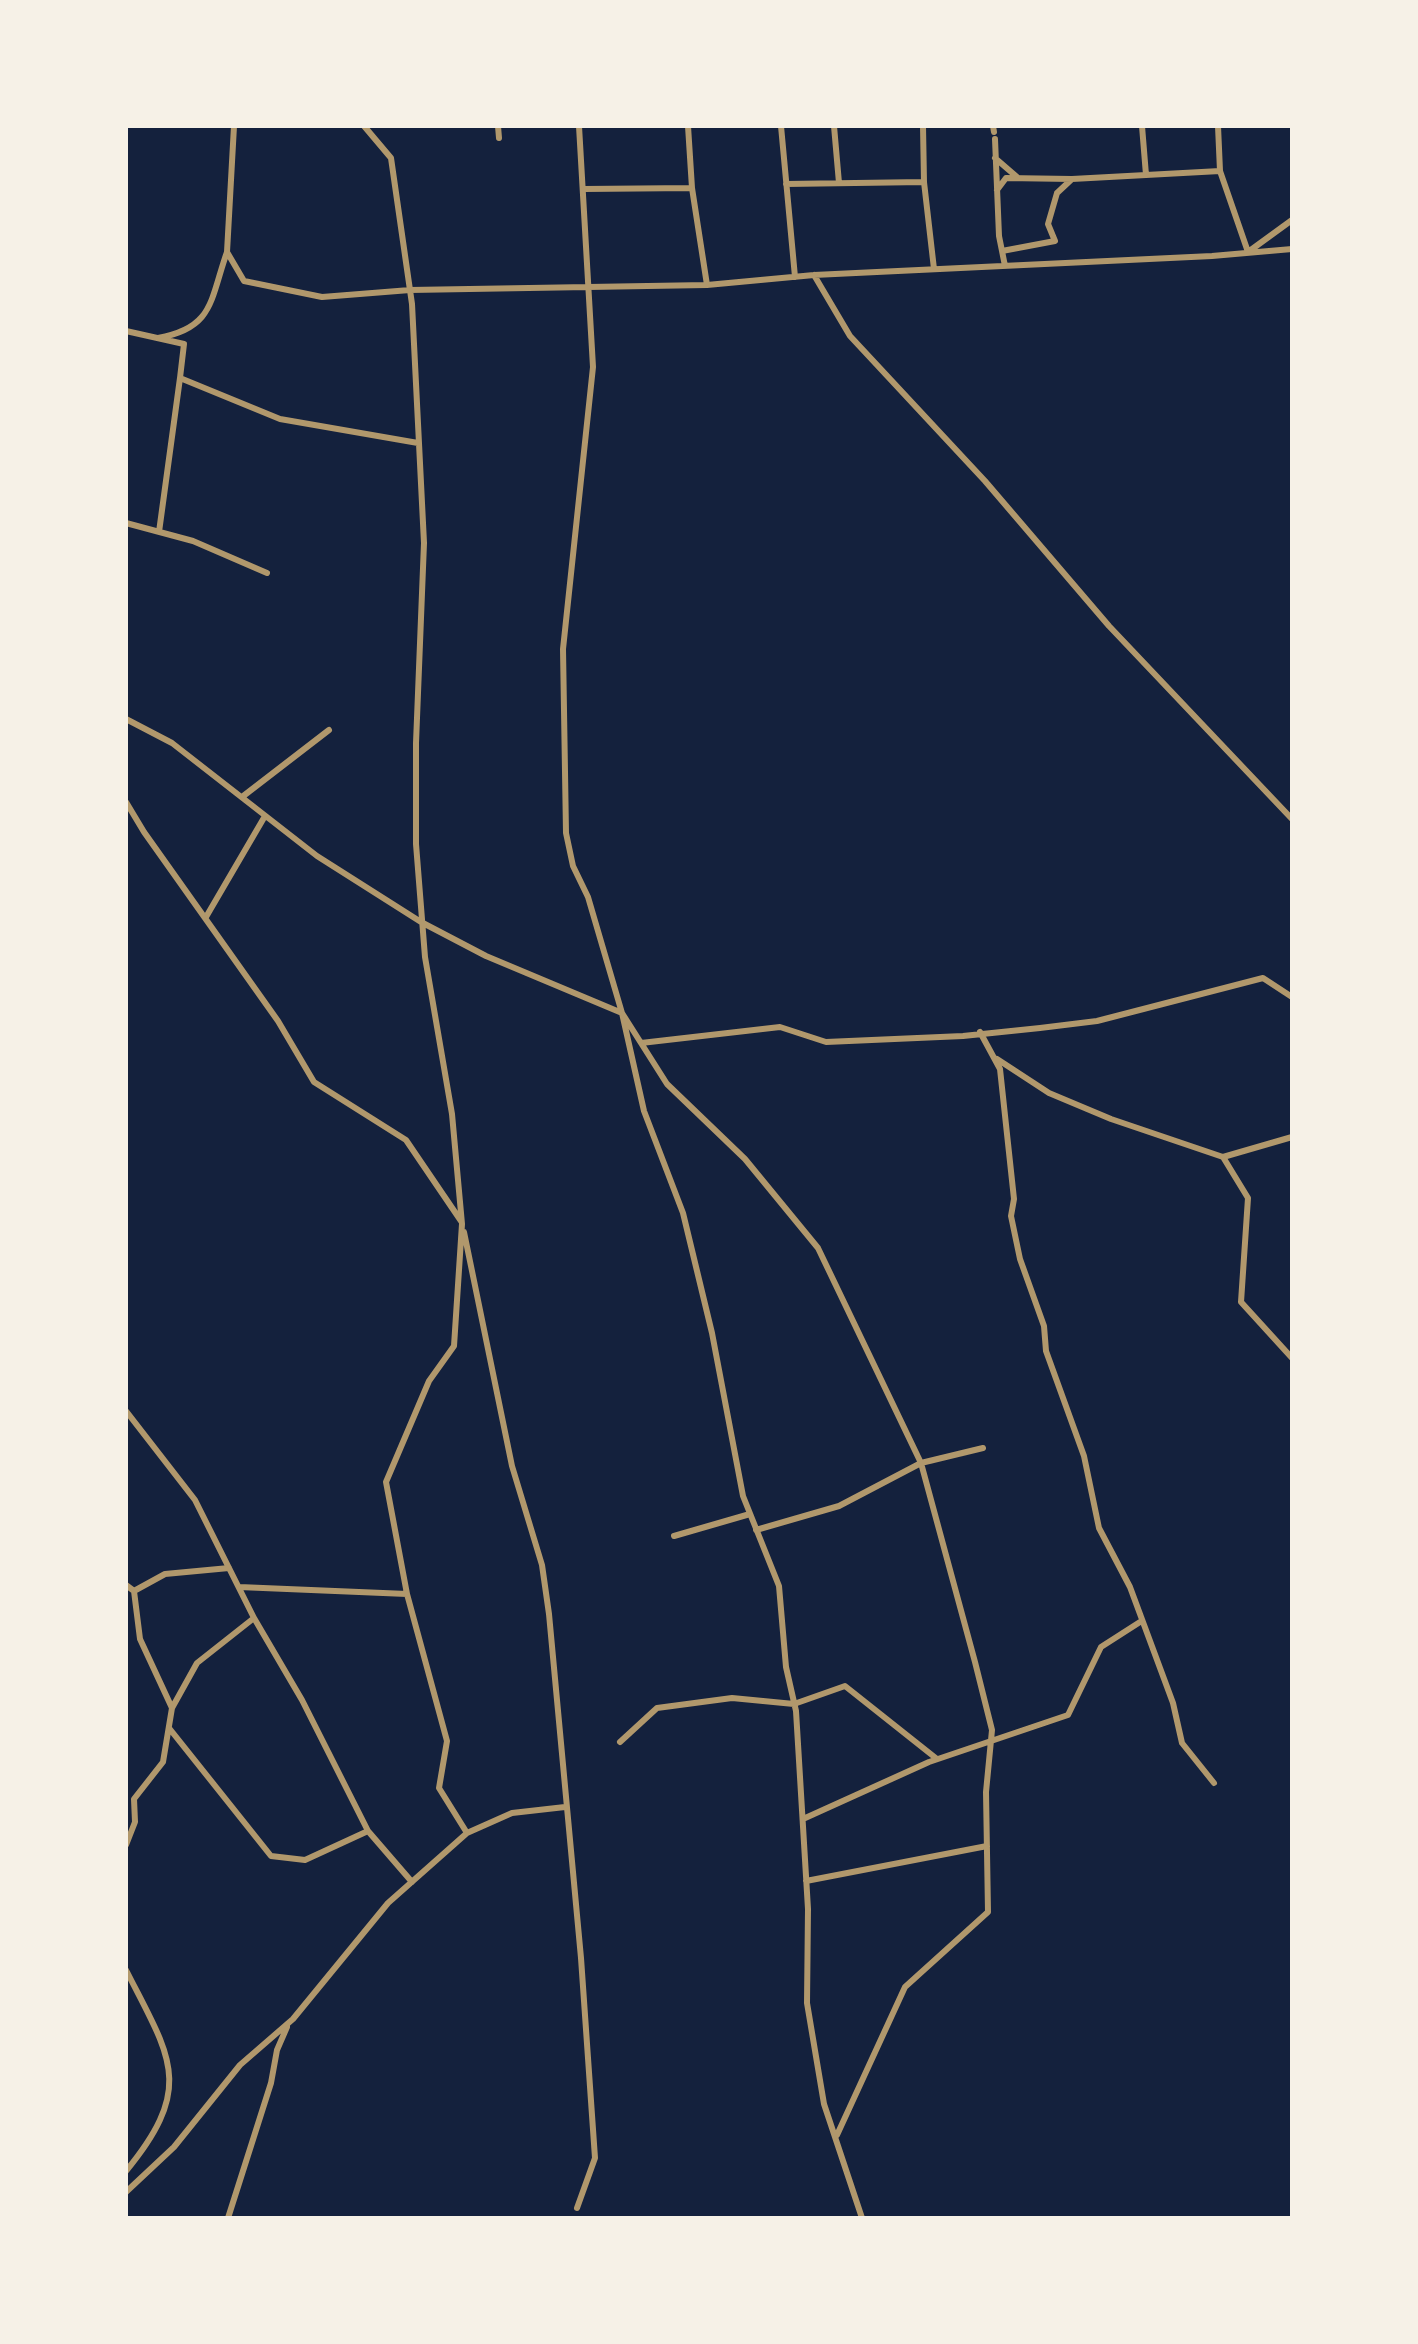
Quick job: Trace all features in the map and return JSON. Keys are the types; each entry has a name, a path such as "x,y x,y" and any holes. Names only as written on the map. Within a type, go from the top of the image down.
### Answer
{"street":[{"path":"158,338 186,333 205,317 227,252 234,126"},
{"path":"364,126 391,158 410,290 424,543 416,829 421,922 452,1114 462,1224 512,1466 542,1565 581,1958 595,2158 577,2208"},
{"path":"498,126 499,138"},
{"path":"579,126 593,367 563,649 566,833 573,866 588,897 622,1013 644,1111 683,1213 712,1333 743,1496 779,1586 786,1667 794,1704 803,1819 807,2003 824,2104 837,2135 862,2218"},
{"path":"688,126 692,188 707,285"},
{"path":"781,126 795,277"},
{"path":"834,126 839,183"},
{"path":"923,126 924,182 934,269"},
{"path":"1142,126 1146,175"},
{"path":"1218,126 1220,171 1248,252"},
{"path":"994,132 1005,266"},
{"path":"995,158 1018,178"},
{"path":"997,190 1006,178 1072,179 1220,171"},
{"path":"1002,251 1055,241 1048,224 1057,193 1072,179"},
{"path":"786,184 924,182"},
{"path":"584,189 692,188"},
{"path":"1248,252 1292,220"},
{"path":"227,252 244,281 322,297 410,290 707,285 814,275 1292,249"},
{"path":"814,275 850,336 985,481 1109,626 1292,819"},
{"path":"126,331 184,344 159,532"},
{"path":"180,378 280,419 418,443"},
{"path":"126,523 193,541 267,573"},
{"path":"126,719 172,743 317,856 421,922 486,956 622,1013 667,1084 745,1159 818,1248 921,1463 975,1662 991,1739 988,1912 905,1987 837,2135"},
{"path":"242,797 329,730"},
{"path":"126,802 278,1021 314,1082 406,1140 462,1224 454,1346 429,1381 386,1482 407,1594 447,1741 439,1788 467,1833"},
{"path":"206,917 265,816"},
{"path":"629,1044 780,1027 826,1042 1097,1021 1263,978 1292,997"},
{"path":"980,1032 1000,1069 1014,1199 1011,1216 1020,1259 1044,1326 1046,1351 1084,1456 1099,1528 1130,1587 1140,1622 1173,1703 1182,1743 1214,1783"},
{"path":"996,1059 1049,1093 1223,1157 1292,1137"},
{"path":"1223,1157 1248,1198 1241,1302 1292,1358"},
{"path":"126,1411 195,1500 368,1831 412,1882"},
{"path":"756,1530 839,1506 921,1463 983,1448"},
{"path":"674,1536 750,1514"},
{"path":"134,1591 165,1574 229,1568"},
{"path":"126,1585 134,1591 140,1639 172,1708"},
{"path":"239,1587 407,1594"},
{"path":"126,1845 135,1822 134,1799 163,1762 172,1708 197,1663 254,1618"},
{"path":"803,1819 937,1759 1068,1715 1101,1647 1140,1622"},
{"path":"620,1742 657,1708 732,1698 794,1704 845,1686 937,1759"},
{"path":"169,1728 271,1856 305,1860 368,1831"},
{"path":"126,2192 174,2147 240,2065 293,2019 388,1903 467,1833 512,1813 565,1807"},
{"path":"806,1881 987,1846"},
{"path":"126,1970 169,2057 171,2082 165,2114 126,2171"},
{"path":"228,2218 271,2083 277,2050 293,2019"}]}
